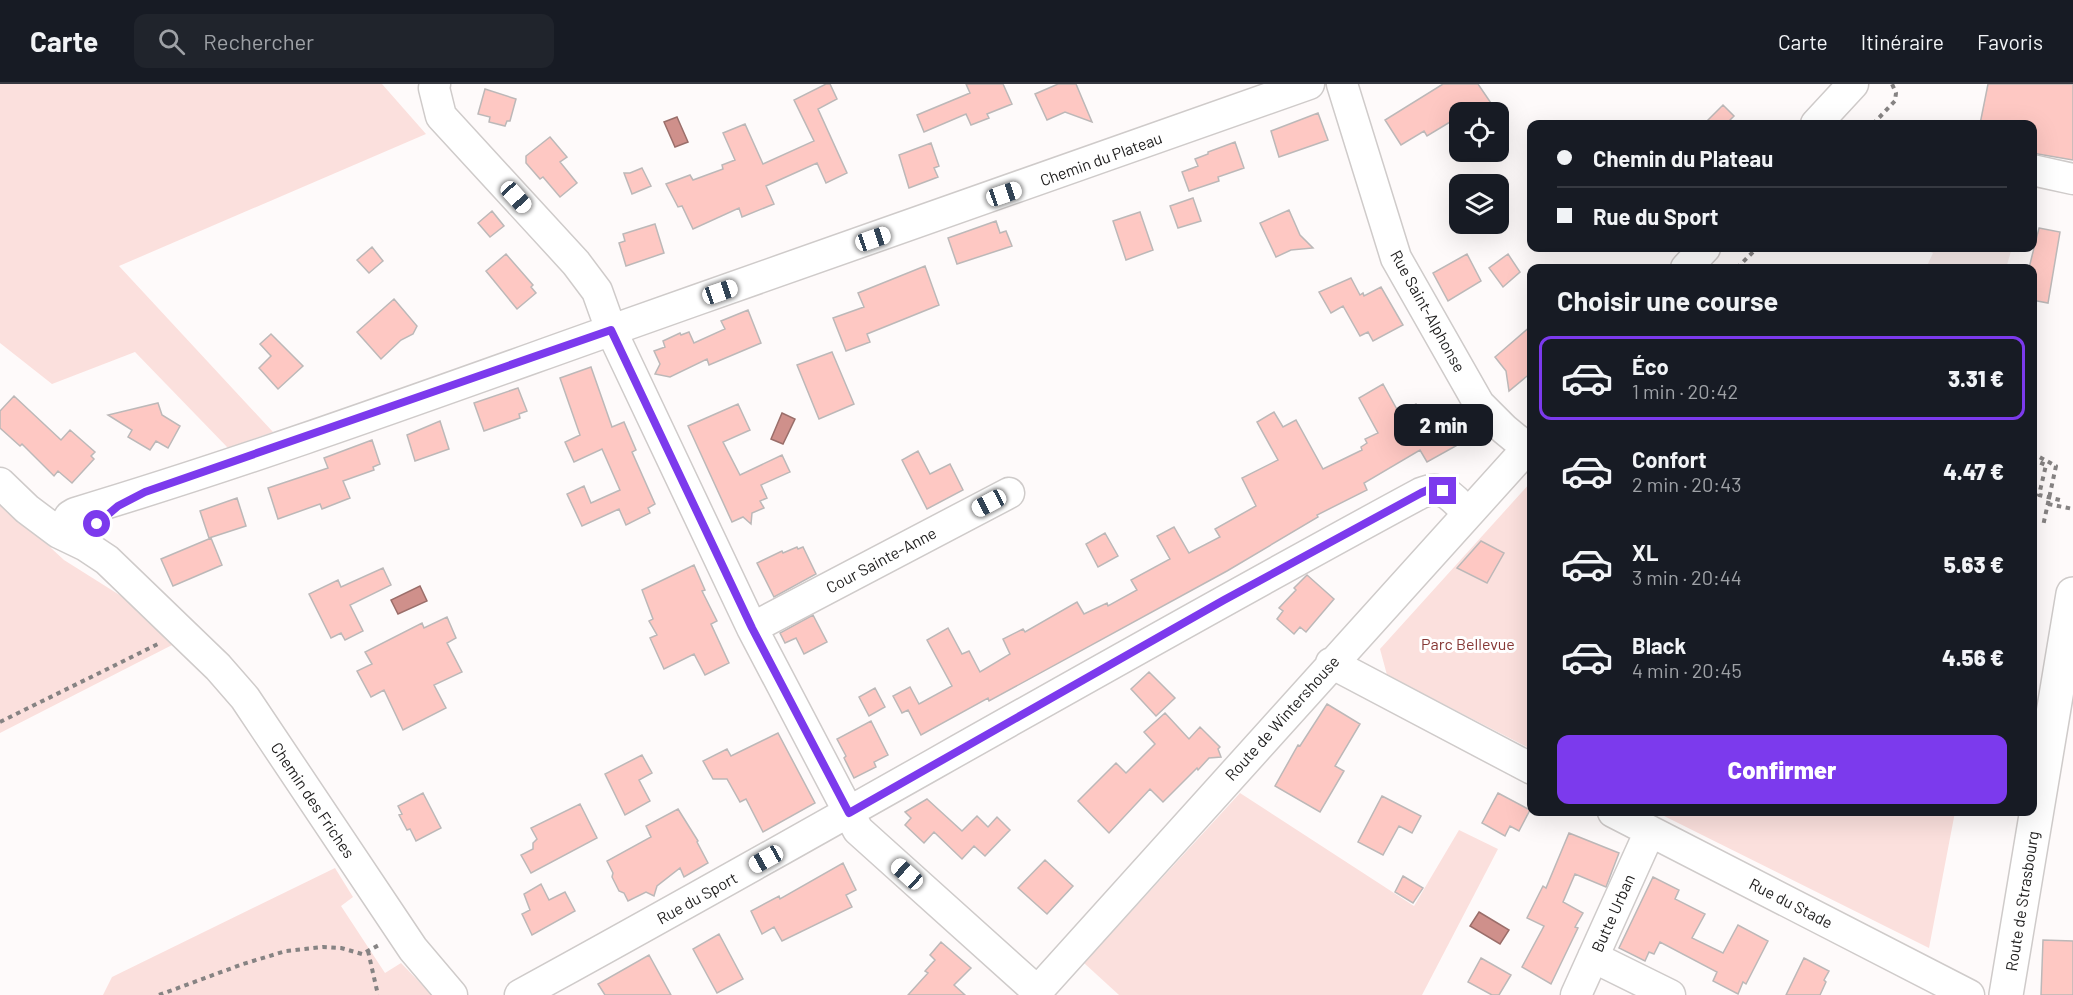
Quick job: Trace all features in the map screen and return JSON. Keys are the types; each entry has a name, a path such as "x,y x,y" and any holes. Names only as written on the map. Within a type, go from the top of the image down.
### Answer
{"main road":[{"name":"Route de Strasbourg","path":"2037,809 2073,594"},
{"name":"Route de Strasbourg","path":"2006,995 2036,816"}],"street":[{"path":"435,84 441,116 576,263 597,291 611,330 752,628 858,830 1035,993"},
{"name":"Chemin du Plateau","path":"59,533 93,527 118,506 145,492 1026,186 1309,84"},
{"name":"Rue Saint-Alphonse","path":"1342,84 1396,258 1479,404 1504,429 1527,444"},
{"path":"1820,120 1853,84"},
{"path":"2037,171 2073,179"},
{"path":"1690,264 1701,252"},
{"name":"Route de Wintershouse","path":"1035,993 1527,447"},
{"name":"Chemin des Friches","path":"0,483 27,509 59,533 79,559 97,573 131,592 170,621 218,667 245,698 412,949 452,995"},
{"name":"Rue du Sport","path":"520,995 849,813 1224,600 1421,493 1430,489 1443,491 1468,513"},
{"name":"Cour Sainte-Anne","path":"752,628 1009,493"},
{"path":"1331,663 1527,766"},
{"name":"Rue du Stade","path":"1621,816 1969,995"},
{"name":"Butte Urban","path":"1576,995 1650,831"},
{"path":"1593,957 1670,995"}],"path":[{"path":"1877,120 1895,101 1896,93 1892,84"},
{"path":"1741,264 1753,252"},
{"path":"2037,456 2056,466 2043,526"},
{"path":"2037,461 2046,465 2039,495 2064,501"},
{"path":"2048,504 2073,509"},
{"path":"0,722 160,643 170,621"},
{"path":"159,995 286,951 323,947 341,948 359,955 400,930"},
{"path":"368,951 378,995"}],"shaded area":[{"path":"677,117 688,142 675,147 664,122"},
{"path":"1931,252 2011,252 2007,264 1928,264 1933,253"},
{"path":"782,413 795,419 783,444 771,439"},
{"path":"420,586 427,601 398,614 391,600"},
{"path":"1479,912 1509,930 1500,944 1470,926"}],"green space":[{"path":"0,84 382,84 426,134 119,266 273,432 228,448 135,352 52,384 0,343"},
{"name":"Parc Bellevue","path":"1527,486 1527,747 1387,675 1380,649"},
{"path":"0,501 64,560 137,606 176,643 0,733"},
{"path":"1240,793 1414,906 1459,830 1498,849 1422,995 1119,995 1084,963"},
{"path":"1664,816 1954,816 1929,948"},
{"path":"335,868 353,897 341,906 385,973 401,963 432,995 103,995 112,977"}],"building":[{"path":"830,84 837,99 818,109 847,173 826,183 817,163 766,186 774,204 742,217 739,208 693,229 682,206 678,207 666,184 690,175 693,180 723,169 722,165 735,160 723,133 745,124 763,164 814,141 794,100"},
{"path":"966,84 1003,84 1012,104 987,114 989,118 971,125 966,114 924,132 917,115 970,93"},
{"path":"1058,84 1076,84 1092,122 1065,112 1047,120 1035,94"},
{"path":"1443,84 1478,84 1490,102 1449,102 1449,123 1427,136 1424,131 1401,145 1385,120"},
{"path":"1988,84 2073,84 2073,160 2037,154 2037,120 1981,120"},
{"path":"485,89 516,99 510,121 507,121 505,126 489,122 490,117 478,114"},
{"path":"1723,105 1734,116 1730,120 1708,120"},
{"path":"1318,113 1328,140 1279,157 1271,131"},
{"path":"550,137 567,157 560,162 577,183 560,197 543,177 540,179 526,163 526,156"},
{"path":"1235,142 1244,168 1218,177 1219,181 1189,191 1182,172 1198,166 1195,159"},
{"path":"931,143 939,166 934,168 938,177 909,188 899,155"},
{"path":"642,168 651,186 632,194 624,173"},
{"path":"1193,198 1201,221 1178,228 1170,206"},
{"path":"1289,210 1300,235 1313,248 1291,250 1276,257 1260,223"},
{"path":"492,211 504,226 490,237 478,223"},
{"path":"1140,212 1153,250 1126,260 1113,221"},
{"path":"996,221 1000,233 1006,231 1012,246 957,264 948,238"},
{"path":"655,224 664,253 626,266 619,243 625,241 623,234"},
{"path":"2039,228 2060,232 2048,303 2037,301 2037,264 2030,264 2033,252 2037,252"},
{"path":"372,247 383,261 369,273 357,260"},
{"path":"506,254 533,285 531,287 536,293 517,309 486,271"},
{"path":"1467,254 1481,281 1448,301 1433,273"},
{"path":"1508,254 1520,272 1503,287 1489,268"},
{"path":"925,266 939,305 867,334 870,342 846,351 833,318 864,307 858,293"},
{"path":"1351,278 1360,295 1363,293 1364,296 1381,287 1403,325 1373,341 1368,332 1360,336 1343,306 1331,313 1319,292"},
{"path":"394,299 417,326 413,334 401,340 381,359 357,332"},
{"path":"748,310 761,343 709,365 707,359 670,377 655,374 660,364 654,351 665,347 663,341 680,333 681,335 689,332 694,343 725,329 721,321"},
{"path":"1527,329 1527,376 1509,391 1506,371 1495,357"},
{"path":"271,334 303,366 278,389 259,368 271,356 260,344"},
{"path":"832,352 854,404 819,419 797,365"},
{"path":"591,367 612,427 624,422 636,450 632,452 655,504 648,508 650,513 626,525 619,509 582,526 567,494 584,486 591,503 620,490 602,449 574,462 565,442 580,435 560,378"},
{"path":"1383,384 1399,413 1416,404 1430,428 1450,419 1452,422 1461,418 1472,437 1427,462 1420,450 1364,483 1367,490 1317,515 1318,517 1227,571 989,701 988,698 921,735 908,710 902,713 893,696 910,687 919,704 952,686 927,640 948,628 962,654 969,651 980,672 1010,654 1003,639 1023,629 1025,632 1077,602 1084,614 1107,603 1108,606 1137,590 1131,580 1170,559 1157,536 1174,527 1189,553 1220,537 1215,529 1256,506 1242,478 1278,460 1257,422 1274,412 1283,427 1296,420 1323,469 1362,450 1361,447 1367,443 1365,439 1378,433 1359,398"},
{"path":"518,388 527,411 519,414 520,418 484,431 474,403"},
{"path":"14,396 61,440 70,430 95,452 91,456 94,459 72,483 58,471 54,476 22,444 20,446 0,428 0,411"},
{"path":"158,403 162,415 180,426 168,448 156,441 150,450 128,437 132,430 108,415"},
{"path":"738,404 750,430 723,442 740,475 782,455 790,472 761,485 767,498 760,501 764,508 752,513 751,524 743,517 732,522 688,426"},
{"path":"440,421 449,449 415,461 407,435"},
{"path":"372,440 380,464 373,467 374,470 343,481 350,498 322,509 320,504 278,519 268,488 328,468 324,458"},
{"path":"918,451 930,474 950,464 963,490 927,509 902,460"},
{"path":"237,498 246,526 209,538 200,511"},
{"path":"1105,533 1118,556 1098,567 1086,544"},
{"path":"211,538 222,565 173,586 161,559"},
{"path":"1481,541 1504,553 1487,583 1457,568"},
{"path":"797,547 798,549 803,547 816,574 774,597 757,563 782,551 783,553"},
{"path":"694,565 705,590 702,591 717,621 711,624 729,663 705,675 694,654 664,669 650,638 657,635 649,621 653,619 642,590"},
{"path":"383,568 391,585 350,605 363,631 345,640 341,633 331,638 309,594 338,580 341,587"},
{"path":"1307,575 1334,599 1306,632 1300,627 1294,634 1277,619 1283,611 1279,608"},
{"path":"813,615 827,642 804,654 796,638 785,643 780,633"},
{"path":"447,617 456,638 447,643 462,672 434,685 446,708 403,730 384,690 371,697 357,671 372,664 365,652 422,623 424,628"},
{"path":"1149,672 1175,698 1156,716 1131,689"},
{"path":"875,688 885,707 869,716 859,697"},
{"path":"1327,704 1360,724 1335,766 1344,771 1320,812 1275,786 1298,745 1300,746"},
{"path":"1165,713 1189,739 1200,727 1220,747 1218,749 1221,757 1209,758 1163,802 1150,789 1109,833 1078,801 1116,763 1126,773 1155,744 1144,732"},
{"path":"871,721 888,755 874,762 876,767 854,778 837,739"},
{"path":"778,733 815,803 763,832 746,799 740,802 727,779 713,779 703,761 727,749 731,756"},
{"path":"642,755 652,773 639,780 650,801 625,815 605,774"},
{"path":"423,793 441,828 416,841 399,815 402,814 398,806"},
{"path":"1498,793 1527,808 1527,816 1519,831 1510,826 1505,836 1482,823"},
{"path":"1382,796 1421,816 1412,833 1399,826 1383,855 1358,842"},
{"path":"927,799 962,831 977,816 988,827 997,817 1010,830 985,856 974,846 962,859 934,832 924,843 905,825 911,818 905,812"},
{"path":"580,804 597,838 531,873 521,855 533,849 533,843 537,839 531,828"},
{"path":"678,809 698,841 708,863 684,877 680,868 657,886 654,896 646,892 628,901 624,893 619,891 607,861 651,837 646,826"},
{"path":"1569,833 1619,853 1606,887 1575,874 1563,902 1583,913 1551,984 1522,967 1544,926 1527,918 1543,886 1546,888"},
{"path":"1045,860 1073,886 1047,914 1018,888"},
{"path":"843,863 856,890 846,895 852,907 782,941 774,927 762,934 751,911 779,896 780,899"},
{"path":"1403,876 1423,888 1413,903 1395,892"},
{"path":"1653,877 1679,890 1675,899 1705,914 1692,938 1723,953 1738,925 1768,941 1746,984 1743,982 1738,994 1713,981 1717,972 1660,942 1654,954 1649,952 1645,961 1619,948"},
{"path":"541,884 549,900 565,892 575,911 532,935 522,914 530,910 524,894"},
{"path":"719,934 743,979 717,993 693,949"},
{"path":"2043,940 2073,941 2073,995 2041,995"},
{"path":"941,942 971,968 954,985 965,995 908,995 928,973 925,971 935,960 930,955"},
{"path":"649,955 671,995 605,995 598,984"},
{"path":"1481,958 1511,975 1499,995 1492,995 1468,982"},
{"path":"1804,958 1829,971 1820,995 1786,995"}],"route":[{"path":"97,524 125,501 145,492 496,372 611,330 752,628 849,813 1224,600 1421,493 1430,489 1443,491"}]}
